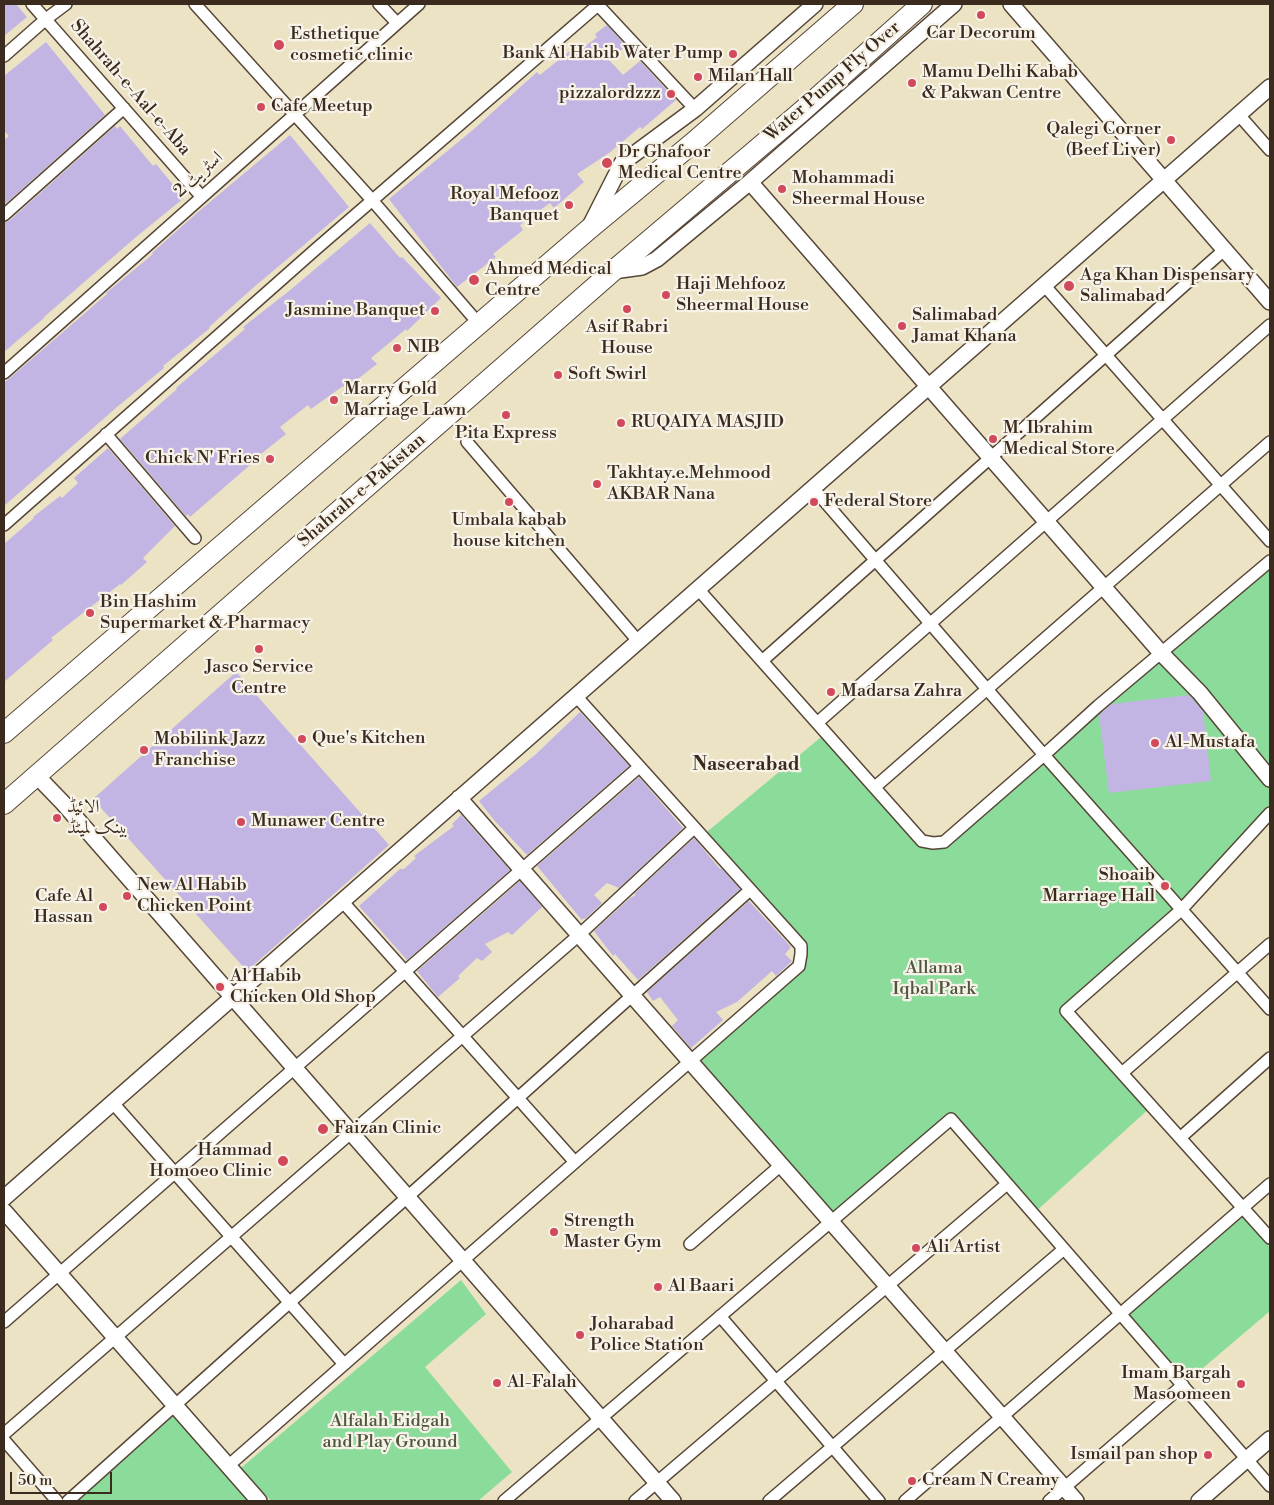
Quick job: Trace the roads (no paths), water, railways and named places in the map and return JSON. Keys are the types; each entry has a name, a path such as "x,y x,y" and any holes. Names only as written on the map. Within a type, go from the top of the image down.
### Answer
{"highway":[{"path":"4,733 853,4"},
{"name":"Water Pump Fly Over","path":"721,180 801,112 922,4"},
{"name":"Shahrah-e-Pakistan","path":"4,804 613,271 721,180"}],"street":[{"name":"Shahrah-e-Aal-e-Aba","path":"32,4 201,196"},
{"path":"4,56 66,4"},
{"path":"196,4 372,200 479,324"},
{"path":"379,4 397,23"},
{"name":"اسٹریٹ 2","path":"4,373 418,4"},
{"path":"4,525 372,200 598,4 695,109"},
{"path":"588,230 622,163 695,109 815,4"},
{"path":"613,271 642,267 657,259 750,182 954,4"},
{"path":"1011,4 1270,302"},
{"path":"4,1198 1270,87"},
{"path":"4,215 124,108"},
{"path":"1239,115 1270,150"},
{"path":"750,182 1162,654 1200,693 1270,779"},
{"path":"762,660 1224,250"},
{"path":"1044,286 1270,541"},
{"path":"817,723 1270,325"},
{"path":"106,434 195,538"},
{"path":"467,442 638,641"},
{"path":"875,787 1270,442"},
{"path":"813,488 1044,755 1270,1009"},
{"path":"698,589 922,841 932,844 944,842 1098,706 1270,561"},
{"path":"228,1466 689,1060 799,966 802,954 801,946 576,696"},
{"path":"4,1322 640,767"},
{"path":"36,775 63,803 673,1501"},
{"path":"459,798 1076,1501"},
{"path":"1270,813 1181,910 1066,1011 1270,1238"},
{"path":"4,1434 579,935 694,828"},
{"path":"68,1501 750,890"},
{"path":"342,901 574,1161"},
{"path":"1122,1073 1270,944"},
{"path":"1180,1138 1270,1058"},
{"path":"112,1102 344,1364"},
{"path":"504,1501 951,1119 1270,1486"},
{"path":"690,1244 781,1165"},
{"path":"634,1501 1007,1184"},
{"path":"905,1501 1270,1184"},
{"path":"4,1211 259,1501"},
{"path":"769,1501 1064,1249"},
{"path":"720,1316 879,1501"},
{"path":"1049,1501 1183,1385"},
{"path":"1199,1501 1270,1439"},
{"path":"4,1440 57,1501"}],"place":[{"name":"Car Decorum","path":"981,15"},
{"name":"Esthetique cosmetic clinic","path":"279,45"},
{"name":"Bank Al Habib Water Pump","path":"733,54"},
{"name":"Milan Hall","path":"698,77"},
{"name":"Mamu Delhi Kabab & Pakwan Centre","path":"912,83"},
{"name":"pizzalordzzz","path":"671,94"},
{"name":"Cafe Meetup","path":"261,107"},
{"name":"Qalegi Corner (Beef Liver)","path":"1171,140"},
{"name":"Dr Ghafoor Medical Centre","path":"607,163"},
{"name":"Mohammadi Sheermal House","path":"782,189"},
{"name":"Royal Mefooz Banquet","path":"569,205"},
{"name":"Ahmed Medical Centre","path":"474,280"},
{"name":"Aga Khan Dispensary Salimabad","path":"1069,286"},
{"name":"Haji Mehfooz Sheermal House","path":"666,295"},
{"name":"Asif Rabri House","path":"627,309"},
{"name":"Jasmine Banquet","path":"435,311"},
{"name":"Salimabad Jamat Khana","path":"902,326"},
{"name":"NIB","path":"397,348"},
{"name":"Soft Swirl","path":"558,375"},
{"name":"Marry Gold Marriage Lawn","path":"334,400"},
{"name":"Pita Express","path":"506,415"},
{"name":"RUQAIYA MASJID","path":"621,423"},
{"name":"M. Ibrahim Medical Store","path":"993,439"},
{"name":"Chick N' Fries","path":"270,459"},
{"name":"Takhtay.e.Mehmood AKBAR Nana","path":"597,484"},
{"name":"Umbala kabab house kitchen","path":"509,502"},
{"name":"Federal Store","path":"814,502"},
{"name":"Bin Hashim Supermarket & Pharmacy","path":"90,613"},
{"name":"Jasco Service Centre","path":"259,649"},
{"name":"Madarsa Zahra","path":"831,692"},
{"name":"Que's Kitchen","path":"302,739"},
{"name":"Al-Mustafa","path":"1155,743"},
{"name":"Mobilink Jazz Franchise","path":"144,750"},
{"name":"الائیڈ بینک لمیٹڈ","path":"57,818"},
{"name":"Munawer Centre","path":"241,822"},
{"name":"Shoaib Marriage Hall","path":"1165,886"},
{"name":"New Al Habib Chicken Point","path":"127,896"},
{"name":"Cafe Al Hassan","path":"103,907"},
{"name":"Al Habib Chicken Old Shop","path":"220,987"},
{"name":"Faizan Clinic","path":"323,1129"},
{"name":"Hammad Homoeo Clinic","path":"283,1161"},
{"name":"Strength Master Gym","path":"554,1232"},
{"name":"Ali Artist","path":"916,1248"},
{"name":"Al Baari","path":"658,1287"},
{"name":"Joharabad Police Station","path":"580,1335"},
{"name":"Al-Falah","path":"497,1383"},
{"name":"Imam Bargah Masoomeen","path":"1241,1384"},
{"name":"Ismail pan shop","path":"1208,1455"},
{"name":"Cream N Creamy","path":"912,1481"}],"district":[{"name":"Naseerabad","path":"746,765"}],"park label":[{"name":"Allama Iqbal Park","path":"934,980"},
{"name":"Alfalah Eidgah and Play Ground","path":"390,1432"}]}
